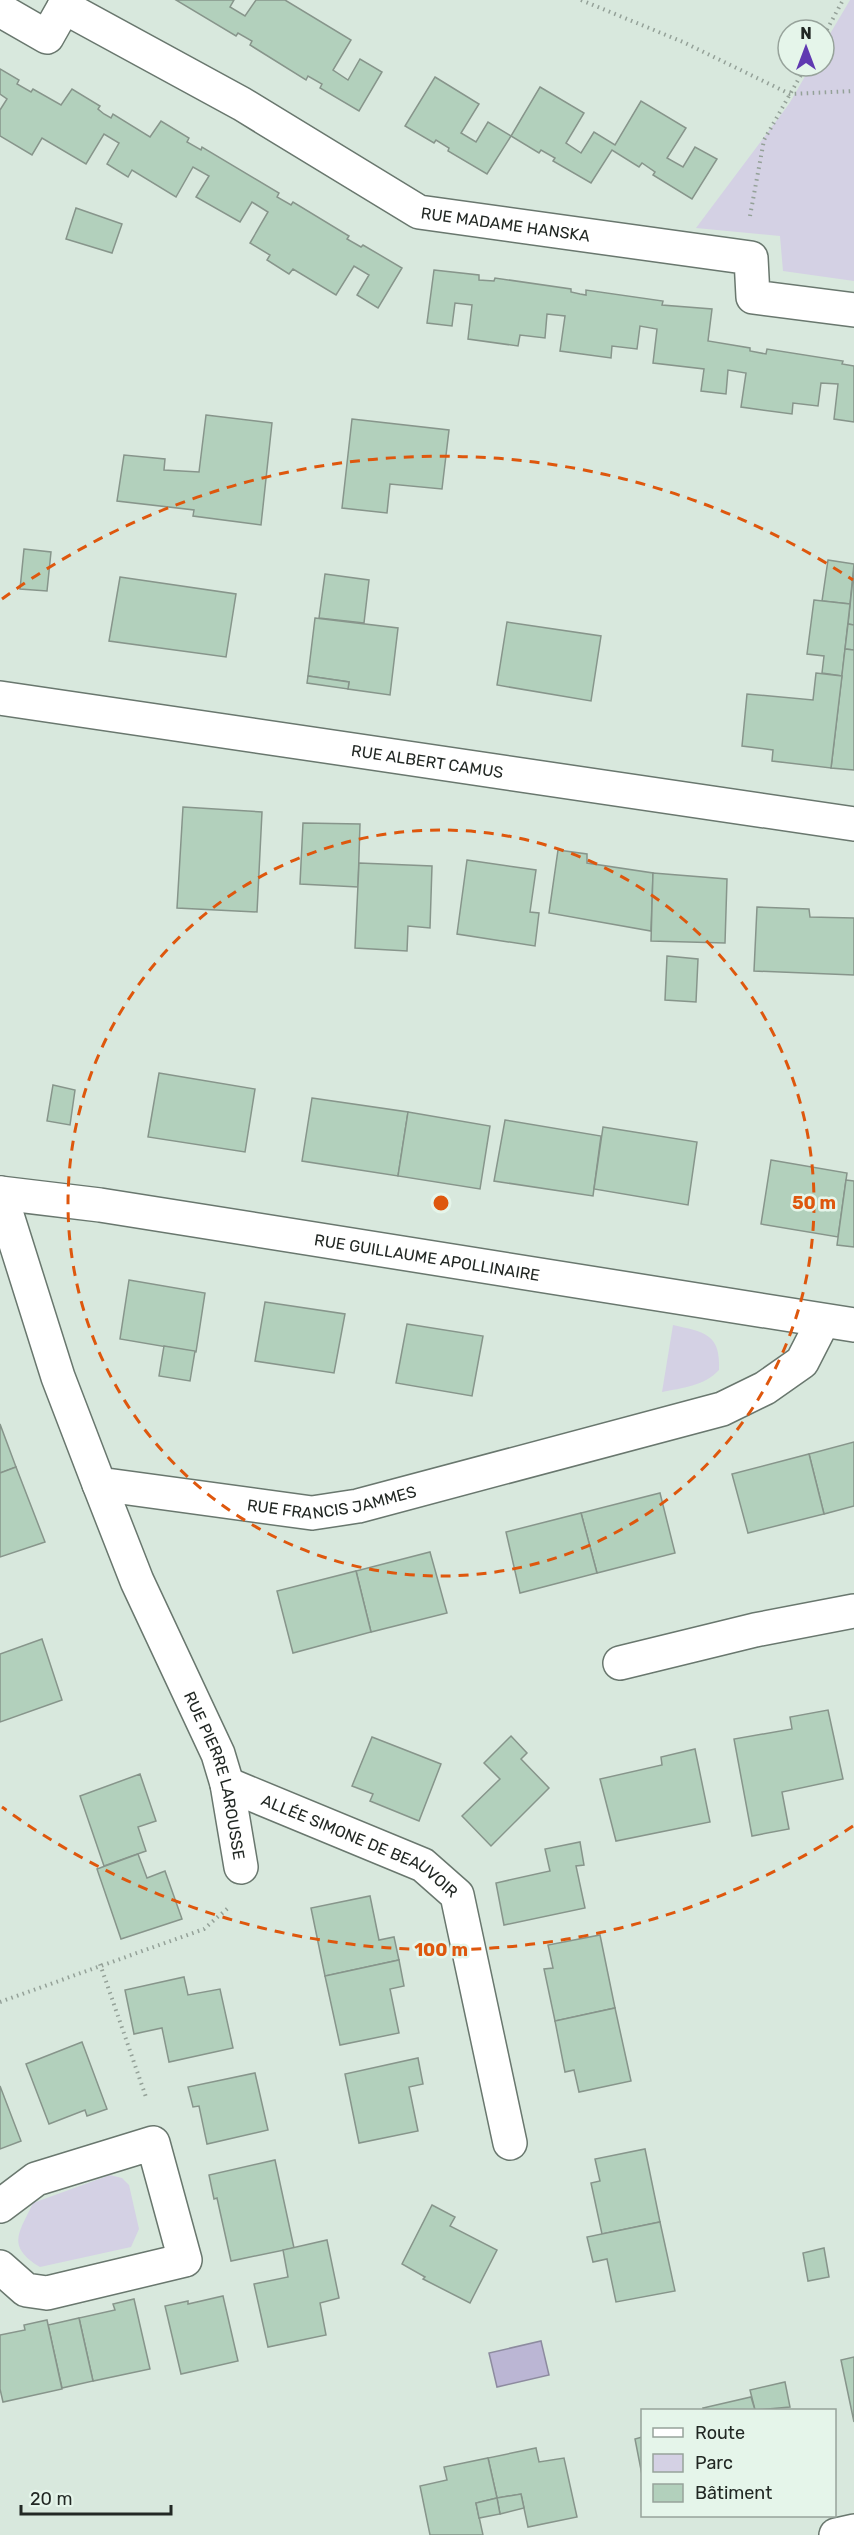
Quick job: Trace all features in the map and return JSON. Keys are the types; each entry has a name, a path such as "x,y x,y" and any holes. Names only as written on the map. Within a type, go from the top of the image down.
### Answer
{"street":[{"name":"RUE MADAME HANSKA","path":"0,10 47,37 67,4 242,104 419,212 752,258"},
{"path":"752,258 753,297 854,310"},
{"name":"RUE ALBERT CAMUS","path":"0,698 854,824"},
{"path":"0,1193 58,1377 99,1484"},
{"name":"RUE GUILLAUME APOLLINAIRE","path":"0,1193 100,1205 838,1323"},
{"name":"RUE FRANCIS JAMMES","path":"99,1484 312,1513 358,1506 722,1409 765,1388 802,1362 838,1323"},
{"name":"RUE PIERRE LAROUSSE","path":"99,1484 136,1581 218,1754 227,1784 241,1867"},
{"path":"620,1663 755,1630 854,1611"},
{"name":"ALLÉE SIMONE DE BEAUVOIR","path":"227,1784 423,1865 457,1895 510,2143"},
{"path":"0,2206 36,2179 153,2143 185,2260 47,2293 26,2290 0,2267"},
{"path":"836,2535 854,2531"}],"path":[{"path":"581,0 683,42 790,94 854,91"},
{"path":"833,18 843,0"},
{"path":"752,258 748,226 764,140 799,78"},
{"name":"RUE PIERRE LAROUSSE","path":"0,2002 100,1964 204,1929 230,1905 238,1890 241,1867"},
{"path":"100,1964 151,2112 153,2143"}],"green space":[{"path":"850,0 854,0 854,281 783,271 780,236 696,228 789,104 804,78 836,78 836,24"},
{"path":"673,1325 708,1336 717,1348 719,1370 700,1383 662,1392"},
{"path":"110,2175 122,2178 129,2185 139,2229 131,2247 40,2267 29,2259 19,2245 18,2238 33,2203"}],"shaded area":[{"path":"541,2341 549,2375 497,2387 489,2353"}],"building":[{"path":"176,0 234,0 230,7 245,16 256,0 285,0 351,40 333,70 348,80 360,59 382,72 359,111 320,88 322,84 308,76 306,80 250,45 252,41 238,33 236,36"},
{"path":"0,69 19,80 17,84 31,92 33,89 61,105 72,89 100,106 98,109 104,114 111,118 113,114 150,137 161,121 189,138 187,142 201,150 202,147 279,193 277,197 291,205 293,202 349,236 347,239 361,247 363,245 402,268 378,308 357,295 369,275 354,266 336,295 293,269 289,274 267,260 270,255 250,243 268,212 252,202 240,222 196,197 209,176 193,167 176,197 132,170 128,177 107,164 119,143 104,134 86,164 42,138 32,155 0,136 0,110 7,99 0,94"},
{"path":"435,77 479,104 461,133 476,142 488,122 511,136 487,174 448,151 449,148 436,140 434,143 405,126"},
{"path":"540,87 584,113 566,143 581,153 594,132 615,145 641,101 686,128 667,158 683,167 695,147 717,159 692,199 653,175 655,172 642,163 639,167 612,150 591,183 553,161 555,158 541,150 539,153 511,136"},
{"path":"76,208 122,224 112,253 66,239"},
{"path":"434,270 479,275 479,280 494,281 495,278 571,289 571,292 586,295 586,290 663,301 662,305 712,309 708,341 750,348 750,351 766,354 767,349 843,361 842,364 854,366 854,422 834,419 838,384 821,383 818,406 793,403 792,414 741,407 746,373 728,370 726,394 701,391 704,369 653,363 657,329 640,326 637,349 612,346 611,358 560,351 565,316 547,314 545,338 520,335 518,346 468,339 472,305 455,303 452,326 427,323"},
{"path":"206,415 272,423 261,525 193,516 194,510 117,501 124,455 165,459 164,470 199,472"},
{"path":"352,419 449,430 442,489 390,484 387,513 342,508"},
{"path":"24,549 51,552 47,591 20,589"},
{"path":"828,560 854,564 850,604 822,601"},
{"path":"854,569 854,625 848,624"},
{"path":"325,574 369,580 364,623 319,618"},
{"path":"120,577 236,594 226,657 109,641"},
{"path":"814,600 850,604 842,676 822,673 824,656 807,654"},
{"path":"315,618 398,628 390,695 348,689 349,682 308,676"},
{"path":"507,622 601,636 591,701 497,685"},
{"path":"848,624 854,625 854,650 845,649"},
{"path":"845,649 854,650 854,770 831,768"},
{"path":"816,673 842,676 831,768 772,761 773,750 742,746 747,694 813,700"},
{"path":"308,676 349,682 348,689 307,683"},
{"path":"183,807 262,812 257,912 177,908"},
{"path":"303,823 360,824 358,887 300,884"},
{"path":"558,850 587,854 587,863 653,873 651,931 549,913"},
{"path":"467,860 536,870 530,912 539,913 535,946 457,934"},
{"path":"359,863 432,866 430,928 408,926 407,951 355,948"},
{"path":"653,873 727,879 725,943 651,941"},
{"path":"757,907 809,909 810,917 854,918 854,975 754,971"},
{"path":"667,956 698,959 696,1002 665,1000"},
{"path":"159,1073 255,1089 245,1152 148,1137"},
{"path":"53,1085 75,1090 70,1125 47,1121"},
{"path":"312,1098 408,1112 398,1176 302,1161"},
{"path":"408,1112 490,1126 480,1189 398,1176"},
{"path":"505,1120 601,1136 593,1196 494,1181"},
{"path":"603,1127 697,1142 688,1205 594,1189"},
{"path":"771,1160 847,1173 838,1237 761,1224"},
{"path":"846,1180 854,1181 854,1247 837,1245"},
{"path":"129,1280 205,1293 196,1352 120,1339"},
{"path":"265,1302 345,1314 334,1373 255,1361"},
{"path":"407,1324 483,1336 472,1396 396,1383"},
{"path":"164,1346 195,1351 190,1381 159,1376"},
{"path":"0,1424 16,1467 0,1473"},
{"path":"854,1442 854,1506 824,1514 809,1454"},
{"path":"809,1454 824,1514 748,1533 732,1474"},
{"path":"16,1467 45,1542 0,1557 0,1473"},
{"path":"660,1493 675,1553 597,1573 581,1513"},
{"path":"581,1513 597,1573 520,1593 506,1532"},
{"path":"430,1552 447,1613 371,1632 356,1571"},
{"path":"356,1571 371,1632 293,1653 277,1591"},
{"path":"42,1639 62,1700 0,1722 0,1654"},
{"path":"828,1710 843,1779 782,1792 789,1829 752,1836 734,1739 792,1729 790,1717"},
{"path":"511,1736 527,1753 521,1759 549,1788 491,1846 462,1816 500,1779 484,1763"},
{"path":"372,1737 441,1764 419,1821 370,1801 373,1794 352,1786"},
{"path":"695,1749 710,1822 616,1841 600,1779 662,1765 661,1757"},
{"path":"140,1774 156,1821 138,1827 146,1851 104,1866 80,1796"},
{"path":"580,1842 584,1865 576,1866 585,1908 504,1925 496,1883 550,1871 545,1849"},
{"path":"138,1854 147,1878 165,1871 182,1919 121,1939 97,1869"},
{"path":"370,1896 379,1940 394,1937 399,1960 325,1976 311,1908"},
{"path":"600,1935 615,2008 555,2021 544,1969 553,1968 548,1945"},
{"path":"399,1960 404,1986 390,1989 399,2033 340,2045 325,1976"},
{"path":"184,1977 188,1995 220,1989 233,2048 169,2062 162,2028 134,2034 125,1990"},
{"path":"615,2008 631,2081 579,2092 574,2070 565,2072 555,2021"},
{"path":"82,2042 107,2109 87,2116 85,2110 49,2124 26,2064"},
{"path":"418,2058 423,2084 409,2087 418,2131 359,2143 345,2074"},
{"path":"255,2073 268,2130 207,2144 199,2106 193,2107 188,2087"},
{"path":"0,2086 21,2141 0,2149"},
{"path":"645,2149 660,2222 602,2234 591,2183 600,2181 595,2159"},
{"path":"275,2160 294,2248 231,2261 217,2198 214,2199 209,2175"},
{"path":"432,2205 455,2217 450,2226 497,2250 470,2303 423,2279 425,2277 402,2264"},
{"path":"660,2222 675,2291 616,2302 607,2259 593,2262 587,2237"},
{"path":"327,2240 339,2298 320,2303 326,2335 268,2347 254,2284 288,2277 283,2250"},
{"path":"824,2248 829,2277 808,2281 803,2253"},
{"path":"223,2296 238,2361 181,2374 165,2306 188,2301 188,2304"},
{"path":"134,2299 150,2369 93,2381 79,2318 115,2310 113,2304"},
{"path":"79,2318 93,2381 62,2388 48,2325"},
{"path":"47,2320 62,2389 3,2402 0,2389 0,2335 25,2330 24,2325"},
{"path":"854,2357 854,2422 841,2360"},
{"path":"785,2382 790,2407 755,2409 750,2390"},
{"path":"751,2397 755,2409 704,2409"},
{"path":"641,2437 641,2470 635,2439"},
{"path":"536,2448 539,2462 564,2458 577,2517 528,2527 521,2494 497,2498 488,2458"},
{"path":"488,2458 497,2498 476,2503 483,2535 430,2535 420,2486 447,2480 444,2467"},
{"path":"521,2494 524,2508 500,2514 497,2498"},
{"path":"497,2498 500,2514 479,2518 476,2503"}]}
